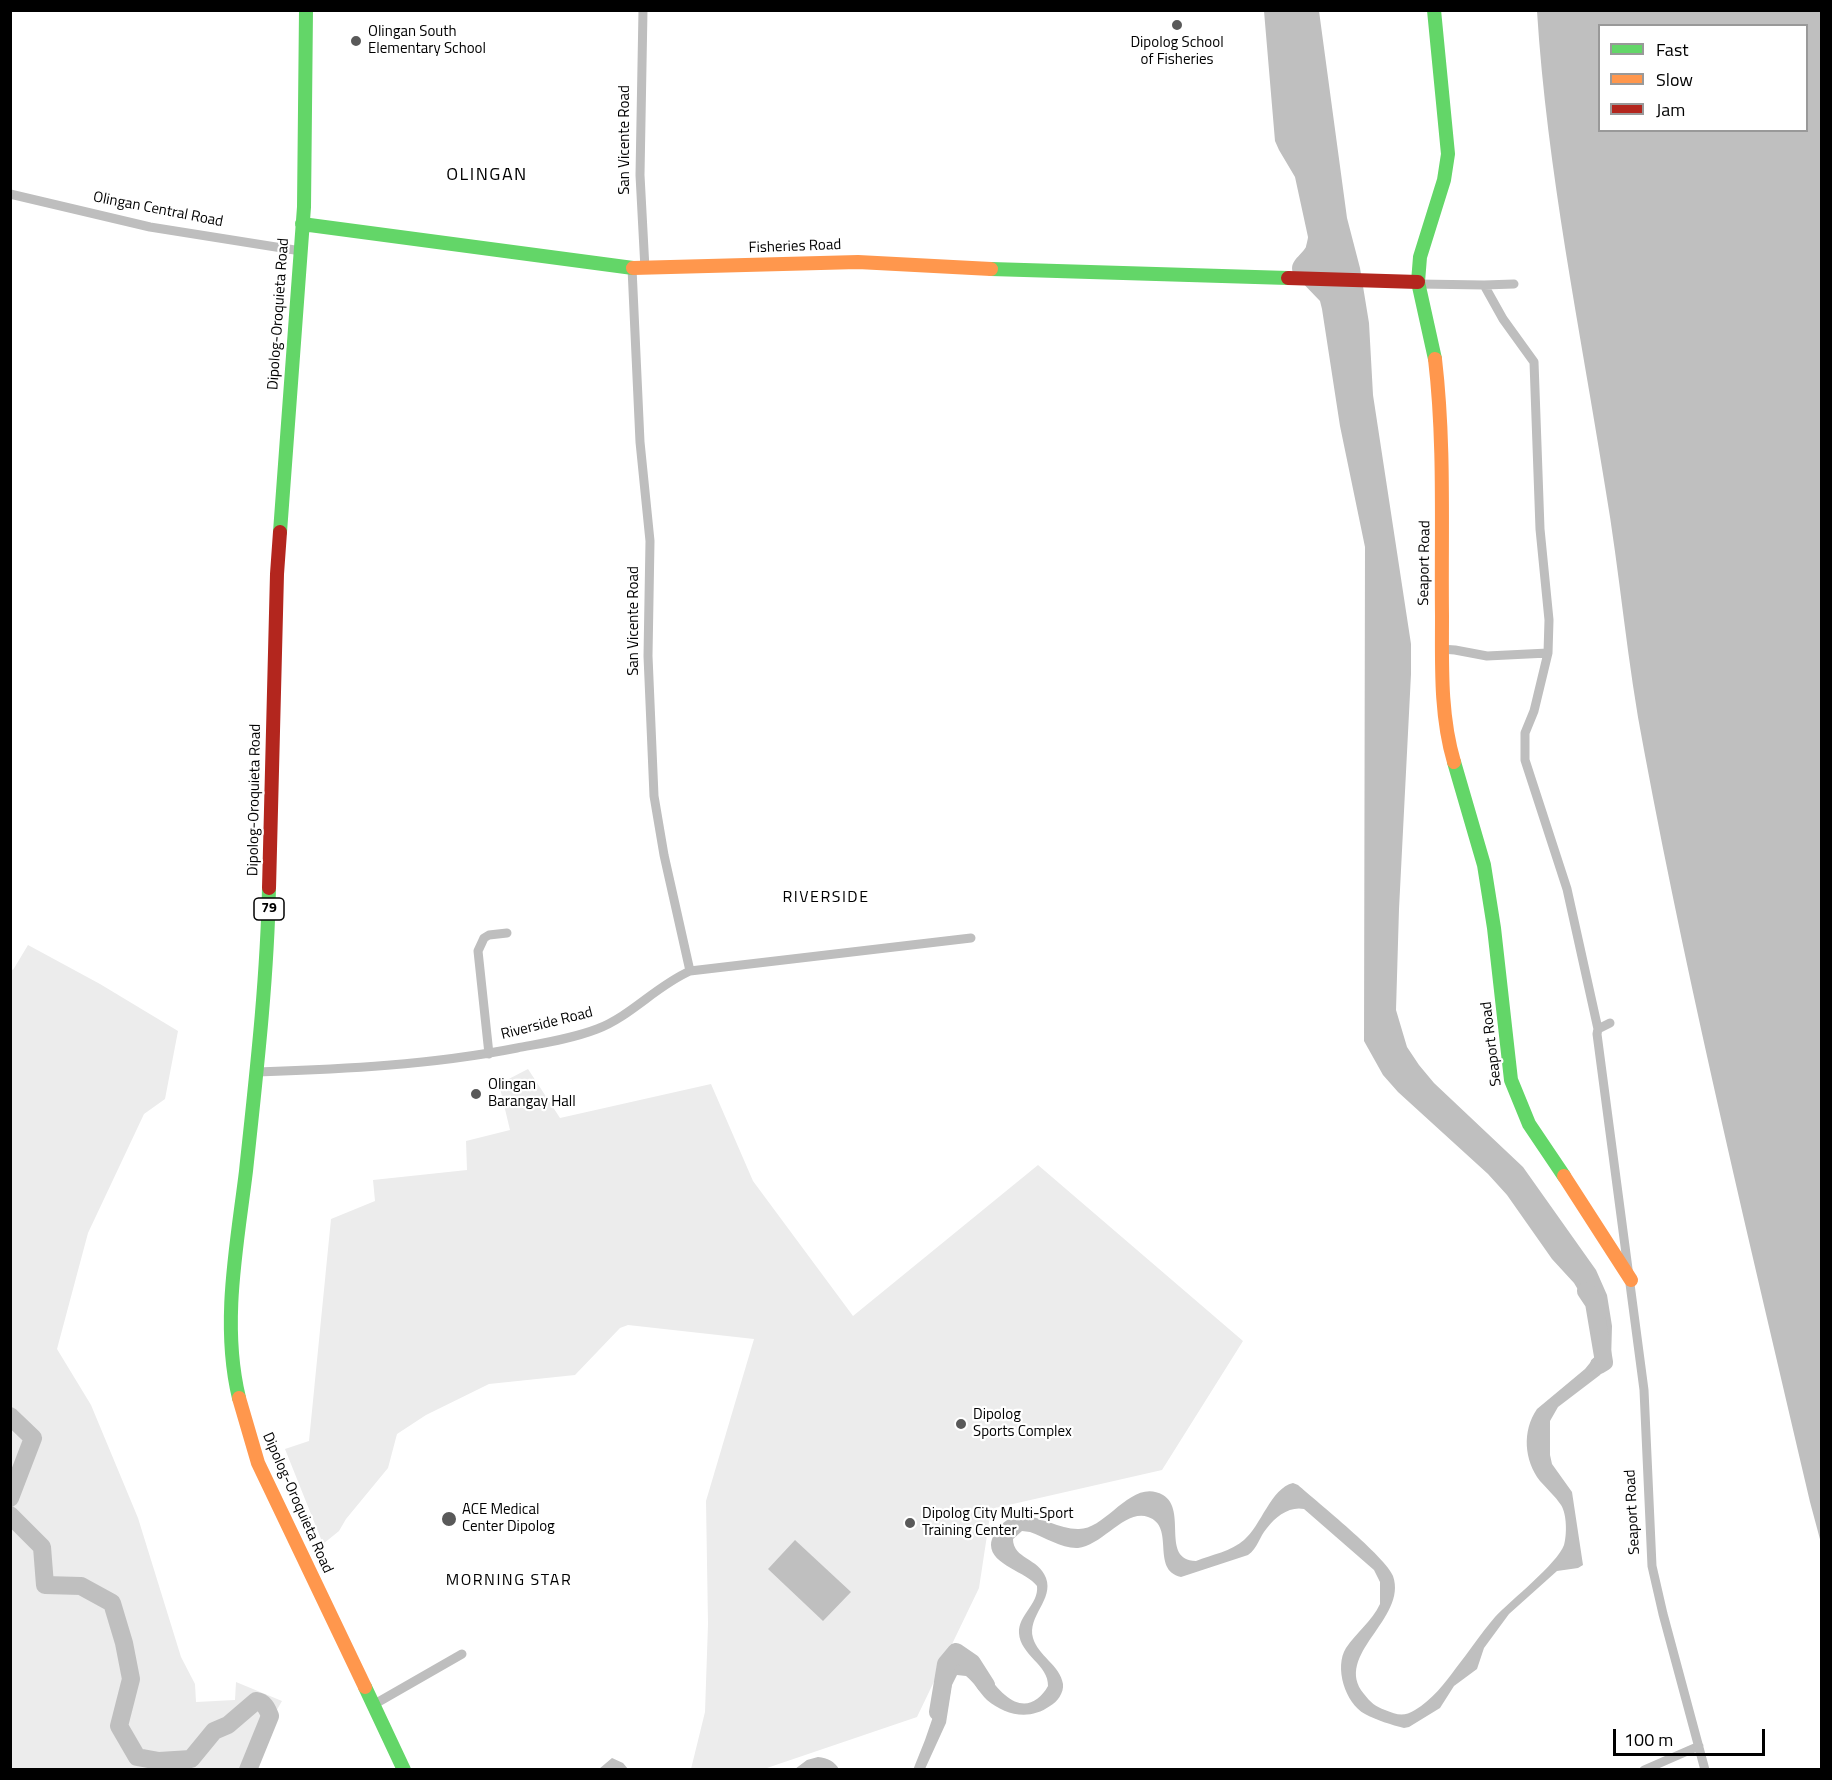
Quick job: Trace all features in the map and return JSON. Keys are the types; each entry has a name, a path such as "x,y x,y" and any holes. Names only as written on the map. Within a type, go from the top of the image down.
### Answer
{"street":[{"name":"Dipolog-Oroquieta Road","path":"306,10 301,250 277,574 269,926 257,1072 232,1290 231,1336 236,1386 248,1434 264,1476 404,1770"},
{"name":"San Vicente Road","path":"643,10 639,268 640,441 650,541 648,666 654,796 664,855 690,971"},
{"name":"Seaport Road","path":"1434,10 1448,154 1444,180 1420,257 1419,283 1435,359 1441,411 1441,650 1442,690 1449,746 1484,865 1496,940 1511,1080 1518,1104 1529,1126 1570,1185 1630,1280 1644,1390 1652,1566 1705,1770"},
{"name":"Olingan Central Road","path":"10,194 150,227 301,250"},
{"name":"Fisheries Road","path":"302,224 639,268 858,262 1002,270 1389,280 1419,283"},
{"path":"1419,283 1514,284"},
{"path":"1484,285 1503,319 1534,362 1540,530 1548,620 1548,653 1534,711 1525,733 1525,760 1567,889 1598,1029 1630,1280"},
{"path":"1441,650 1455,650 1487,656 1548,653"},
{"path":"489,1054 478,951 484,938 489,935 507,933"},
{"name":"Riverside Road","path":"257,1072 336,1069 489,1054 574,1036 599,1028 622,1016 669,982 690,971 971,938"},
{"path":"1598,1029 1610,1023"},
{"path":"373,1705 462,1654"},
{"path":"1644,1770 1699,1746"}],"shaded area":[{"path":"1264,11 1319,11 1347,218 1360,268 1369,323 1373,395 1411,644 1396,1010 1407,1047 1419,1065 1434,1083 1523,1167 1596,1270 1607,1295 1612,1326 1611,1361 1600,1375 1558,1407 1550,1421 1552,1464 1572,1492 1583,1565 1557,1571 1509,1614 1484,1648 1477,1669 1454,1686 1440,1708 1404,1728 1374,1718 1358,1709 1347,1693 1341,1674 1346,1648 1380,1604 1380,1582 1374,1570 1304,1509 1294,1509 1279,1516 1267,1528 1248,1555 1181,1577 1172,1573 1167,1566 1161,1529 1148,1517 1131,1518 1096,1541 1078,1548 1066,1547 1022,1531 1013,1539 1014,1546 1017,1551 1043,1571 1047,1586 1044,1601 1034,1622 1033,1638 1039,1650 1061,1677 1063,1687 1061,1694 1055,1702 1042,1711 1026,1715 1017,1714 994,1705 966,1676 957,1675 952,1685 946,1723 925,1769 913,1770 949,1670 957,1662 973,1664 979,1668 1005,1695 1017,1702 1034,1701 1048,1686 1044,1672 1024,1648 1019,1633 1022,1621 1035,1598 1037,1586 1026,1576 997,1558 991,1545 994,1534 1010,1519 1029,1516 1059,1526 1079,1529 1100,1521 1130,1498 1152,1491 1163,1495 1170,1502 1174,1512 1176,1544 1179,1552 1185,1558 1196,1561 1239,1544 1256,1526 1278,1492 1293,1483 1298,1485 1365,1543 1388,1567 1393,1576 1395,1592 1390,1607 1363,1651 1357,1665 1357,1679 1364,1694 1373,1704 1400,1714 1407,1714 1415,1710 1438,1691 1495,1617 1553,1562 1565,1541 1566,1525 1563,1509 1535,1473 1528,1455 1527,1436 1537,1409 1585,1369 1594,1358 1605,1335 1602,1317 1586,1303 1574,1283 1552,1259 1507,1195 1488,1174 1398,1092 1383,1075 1364,1041 1365,547 1340,426 1320,301 1293,273 1292,269 1292,265 1306,247 1308,237 1295,177 1275,141"},
{"path":"1537,11 1821,11 1821,1543 1723,1127 1662,844 1633,684 1610,519 1565,249 1548,130"},
{"path":"28,945 100,984 178,1031 165,1099 144,1114 88,1233 57,1349 91,1405 138,1518 181,1657 195,1684 196,1702 235,1700 236,1682 282,1701 244,1769 11,1769 10,968 13,970"},
{"name":"Dipolog Sports Complex","path":"528,1069 560,1118 711,1084 753,1181 853,1316 1038,1165 1243,1341 1162,1470 991,1509 979,1588 917,1717 764,1769 691,1769 705,1712 708,1624 706,1501 754,1339 628,1325 620,1328 575,1375 489,1384 426,1415 397,1434 388,1468 346,1519 339,1531 323,1544 285,1449 309,1441 331,1219 375,1201 373,1180 467,1170 466,1141 510,1130 499,1084"},
{"path":"795,1540 851,1592 823,1621 768,1569"},
{"path":"818,1757 830,1760 839,1769 795,1769 807,1760"},
{"path":"612,1758 623,1763 628,1769 599,1769"}],"waterway":[{"path":"1586,1291 1594,1303 1604,1362 1599,1365"},
{"path":"10,1416 33,1438 10,1498"},
{"path":"10,1515 42,1547 45,1585 81,1586 112,1603 124,1643 131,1679 119,1726 137,1757 159,1761 191,1759 214,1731 228,1725 256,1701 265,1706 270,1716 248,1770"},
{"path":"938,1712 946,1664 956,1652 972,1663 986,1685"}],"traffic: fast":[{"path":"280,532 304,207 306,10"},
{"path":"1434,10 1448,154 1444,180 1420,257 1418,282 1435,359"},
{"path":"302,224 633,268"},
{"path":"991,269 1288,278"},
{"path":"1454,762 1484,865 1494,928 1511,1080 1529,1124 1564,1176"},
{"path":"239,1398 231,1342 232,1284 260,1030 269,888"},
{"path":"365,1687 404,1770"}],"traffic: slow":[{"path":"633,268 858,262 991,269"},
{"path":"1435,359 1441,455 1443,689 1446,726 1454,762"},
{"path":"1564,1176 1631,1280"},
{"path":"239,1398 258,1463 365,1687"}],"traffic: jam":[{"path":"1288,278 1418,282"},
{"path":"269,888 280,532"}],"place":[{"name":"Dipolog School of Fisheries","path":"1177,25"},
{"name":"Olingan South Elementary School","path":"356,41"},
{"name":"Olingan Barangay Hall","path":"476,1094"},
{"name":"Dipolog Sports Complex","path":"961,1424"},
{"name":"ACE Medical Center Dipolog","path":"449,1519"},
{"name":"Dipolog City Multi-Sport Training Center","path":"910,1523"}],"district":[{"name":"OLINGAN","path":"487,176"},
{"name":"RIVERSIDE","path":"826,898"},
{"name":"MORNING STAR","path":"509,1581"}]}
